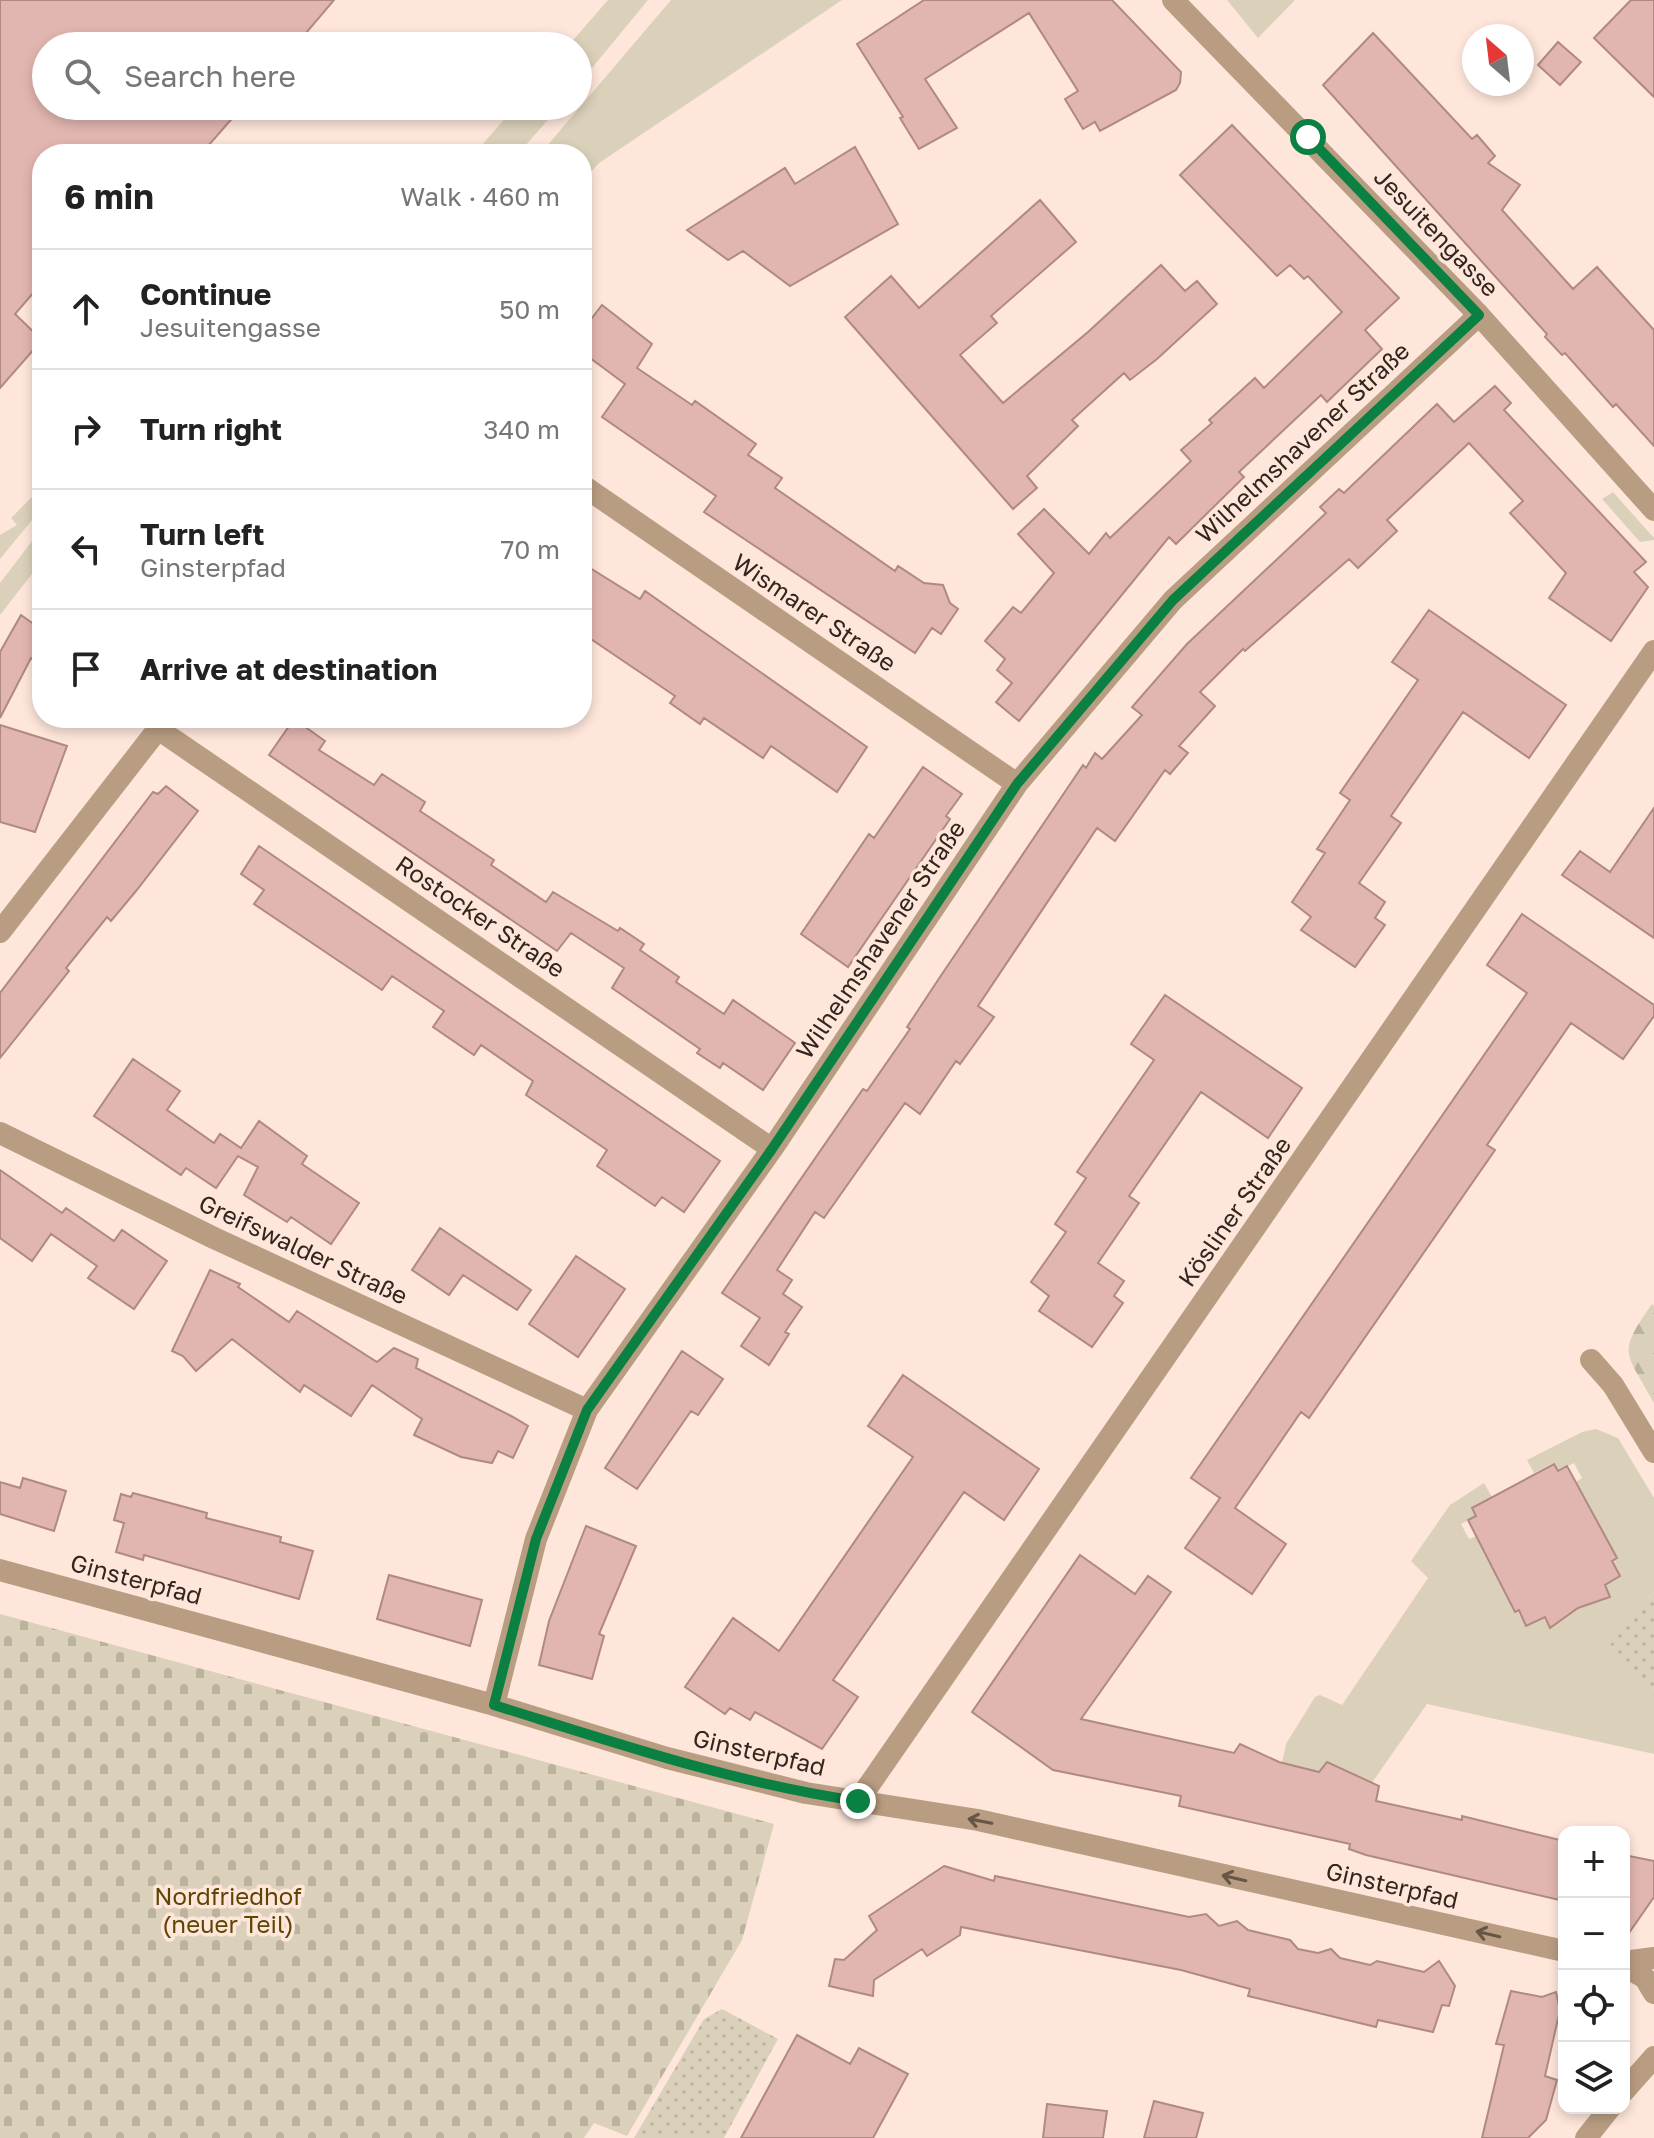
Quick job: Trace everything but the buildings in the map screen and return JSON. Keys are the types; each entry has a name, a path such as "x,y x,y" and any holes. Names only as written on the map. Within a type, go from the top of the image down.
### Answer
{"street":[{"name":"Jesuitengasse","path":"1173,0 1479,315 1654,510"},
{"name":"Wilhelmshavener Straße","path":"494,1705 536,1539 587,1410 772,1149 1017,784 1173,600 1479,315"},
{"name":"Wismarer Straße","path":"592,492 1017,784"},
{"name":"Kösliner Straße","path":"858,1801 1654,651"},
{"name":"Rostocker Straße","path":"0,932 158,729 772,1149"},
{"name":"Greifswalder Straße","path":"0,1133 214,1238 587,1410"},
{"path":"1591,1360 1613,1385 1654,1452"},
{"name":"Ginsterpfad","path":"0,1570 494,1705 667,1758 806,1793 978,1820 1558,1950"},
{"path":"1630,1963 1654,1958"},
{"path":"1630,1968 1645,1978 1654,1993"},
{"path":"1630,2084 1654,2057"},
{"path":"1586,2138 1605,2114"}],"green space":[{"path":"608,0 648,0 592,68 592,32 580,32"},
{"path":"671,0 842,0 599,163 592,171 592,144 549,144 569,120 592,120 592,93"},
{"path":"1227,0 1294,0 1294,1 1258,38"},
{"path":"504,120 548,120 527,144 483,144"},
{"path":"1613,492 1654,540 1640,542 1602,499"},
{"path":"32,497 32,520 0,559 0,535 17,525 11,518"},
{"path":"32,541 32,574 0,615 0,583"},
{"path":"1652,1304 1654,1403 1629,1353 1633,1334"},
{"path":"1596,1429 1618,1438 1654,1498 1654,1592 1607,1650 1654,1689 1654,1754 1427,1704 1371,1784 1327,1762 1319,1772 1282,1763 1286,1744 1315,1697 1320,1695 1342,1705 1428,1578 1411,1561 1450,1505 1484,1483 1492,1497 1472,1508 1476,1516 1461,1524 1469,1539 1476,1536 1514,1612 1519,1610 1526,1625 1545,1617 1550,1628 1577,1608 1610,1597 1605,1585 1620,1576 1576,1482 1582,1478 1574,1463 1558,1471 1553,1463 1534,1473 1527,1460 1582,1432"},
{"path":"1654,1592 1654,1689 1606,1650"},
{"name":"Nordfriedhof (neuer Teil)","path":"0,1614 774,1824 742,1940 627,2136 594,2123 584,2138 0,2138"},
{"path":"722,2009 778,2039 724,2138 634,2138 704,2019"}],"route":[{"path":"858,1801 806,1793 667,1758 494,1705 536,1539 587,1410 772,1149 1017,784 1173,600 1479,315 1308,137"}]}
